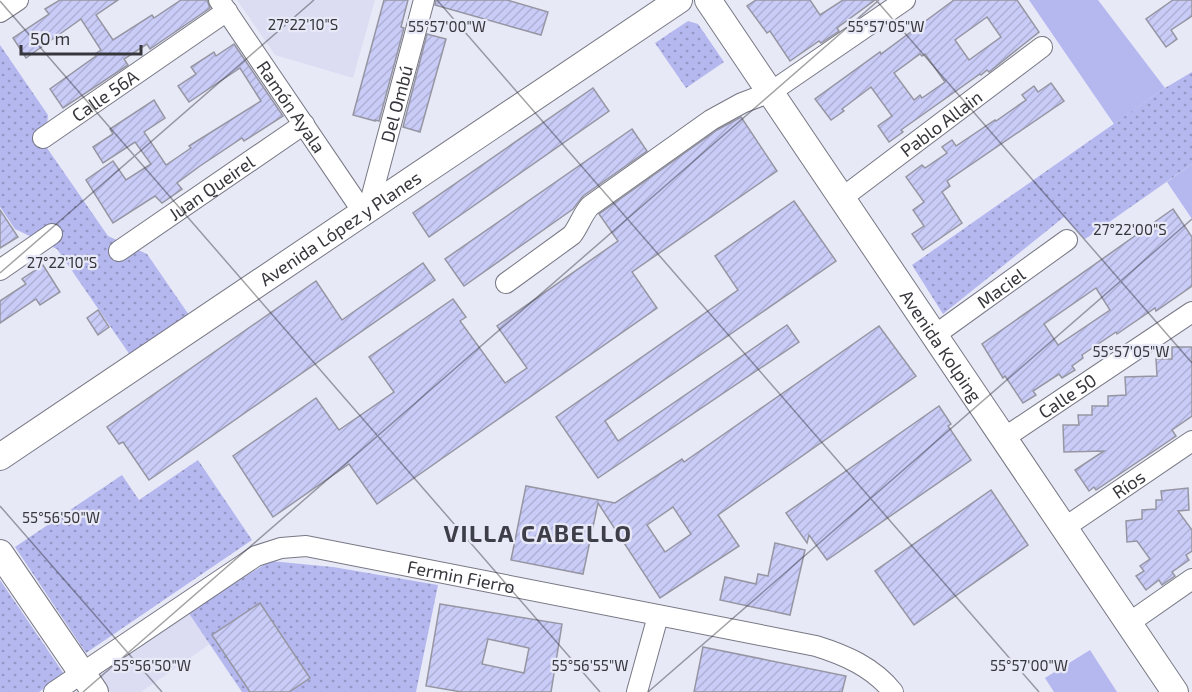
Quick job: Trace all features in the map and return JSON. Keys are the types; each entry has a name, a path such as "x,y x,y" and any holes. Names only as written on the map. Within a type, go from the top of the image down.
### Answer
{"main road":[{"name":"Avenida López y Planes","path":"0,457 679,0"},
{"name":"Avenida Kolping","path":"708,0 1175,692"},
{"path":"0,552 88,682"}],"street":[{"path":"0,12 18,0"},
{"name":"Del Ombú","path":"365,211 424,0"},
{"path":"506,283 572,235 580,224 584,212 590,206 711,120 742,103 771,92 905,0"},
{"name":"Ramón Ayala","path":"223,5 365,211"},
{"name":"Calle 56A","path":"43,138 223,5"},
{"name":"Pablo Allain","path":"842,198 1042,47"},
{"name":"Juan Queirel","path":"120,251 304,124"},
{"path":"0,270 52,234"},
{"name":"Maciel","path":"935,335 1067,240"},
{"name":"Calle 50","path":"1004,438 1192,312"},
{"name":"Ríos","path":"1065,528 1192,441"},
{"name":"Fermin Fierro","path":"54,692 88,682 256,556 281,548 306,546 816,646 843,654 866,667 893,692"},
{"path":"1129,623 1192,579"},
{"path":"637,692 658,616"}],"shaded area":[{"path":"237,0 375,0 353,78 275,55"},
{"path":"1029,0 1098,0 1165,88 1114,124"},
{"path":"688,21 698,24 724,62 686,88 655,43"},
{"path":"0,45 48,115 45,145 108,236 147,254 189,315 130,355 57,249 15,229 0,207"},
{"path":"1192,72 1192,164 1085,239 1064,217 943,314 912,265 1165,88"},
{"path":"1192,164 1192,219 1167,182"},
{"path":"198,460 252,540 86,653 15,547 122,475 139,500"},
{"path":"270,561 333,567 438,585 416,692 242,692 188,612"},
{"path":"0,580 64,674 39,692 0,692"},
{"path":"188,612 210,644 141,692 110,692 98,675"},
{"path":"1090,650 1117,692 1054,692 1045,678"}],"building":[{"path":"60,0 118,0 96,15 113,40 152,15 154,18 181,0 207,0 210,8 150,49 147,44 124,59 128,65 63,108 50,89 101,50 81,19 26,58 13,38 49,14 45,9"},
{"path":"384,0 408,0 401,27 404,28 379,121 375,121 353,115"},
{"path":"436,0 507,0 548,12 541,35 435,5"},
{"path":"756,0 810,0 820,15 843,0 875,0 837,28 839,31 821,43 819,41 790,61 770,31 767,33 747,6"},
{"path":"954,0 1017,0 1039,32 989,72 987,70 980,74 901,130 903,132 889,142 878,126 892,116 871,87 831,120 815,99 880,52 881,54","holes":["987,17 1001,37 969,60 955,40","920,54 922,56 925,54 945,82 922,98 920,95 914,100 894,73"]},
{"path":"1173,0 1192,0 1192,16 1171,30 1177,39 1166,47 1146,19"},
{"path":"427,34 446,39 420,132 403,127"},
{"path":"234,44 283,116 244,141 242,138 200,166 177,183 182,189 162,203 155,196 113,223 86,180 113,161 126,180 151,164 135,142 103,163 93,147 113,134 110,129 154,100 165,118 144,132 166,165 191,148 189,146 261,101 240,68 189,102 178,86 196,74 191,67 214,52 216,56"},
{"path":"1051,83 1064,101 947,181 950,186 942,192 962,223 923,250 912,234 924,226 913,210 924,202 906,177 922,165 925,168 947,153 942,147 952,140 956,146 1026,100 1022,95 1034,86 1038,92"},
{"path":"593,88 609,111 429,237 413,213"},
{"path":"741,117 777,171 632,272 657,308 377,504 349,464 273,517 233,456 316,398 339,430 394,392 369,357 453,299 466,317 460,321 505,383 527,368 497,326 618,241 599,214 717,130"},
{"path":"632,129 647,151 583,196 573,209 464,286 445,259"},
{"path":"794,201 836,261 605,421 618,441 787,325 799,342 598,478 556,417 738,290 715,256"},
{"path":"1173,209 1192,237 1192,286 1156,311 1155,308 1082,355 1083,358 1072,366 1075,370 1062,378 1059,374 1033,391 1036,395 1023,403 1005,376 1003,378 982,344","holes":["1096,288 1110,310 1058,345 1044,324"]},
{"path":"0,210 18,237 0,248"},
{"path":"423,263 435,280 149,480 123,442 119,444 107,427 316,281 342,320"},
{"path":"43,265 60,292 40,305 36,299 0,323 0,301 26,284 22,279"},
{"path":"98,310 109,327 98,335 87,318"},
{"path":"879,326 916,376 718,515 739,546 660,598 598,503 583,574 511,560 526,486 615,503 682,459 684,462","holes":["673,507 691,534 665,552 647,525"]},
{"path":"1172,347 1192,347 1192,416 1172,430 1176,436 1096,490 1094,487 1089,491 1075,470 1104,451 1064,452 1063,425 1079,425 1078,415 1092,415 1092,406 1108,406 1108,396 1126,395 1125,377 1157,376 1156,359 1172,359"},
{"path":"939,406 951,424 948,426 971,460 827,560 809,535 807,543 786,513"},
{"path":"1188,488 1189,510 1178,511 1192,530 1192,551 1186,555 1189,560 1172,572 1175,576 1162,585 1159,580 1146,590 1136,576 1144,571 1140,566 1150,559 1137,541 1127,542 1126,521 1142,519 1142,510 1156,509 1156,500 1162,500 1161,491"},
{"path":"991,490 1028,545 914,625 875,571"},
{"path":"775,543 805,550 790,615 720,600 725,577 756,584 758,574 768,576"},
{"path":"260,603 310,678 289,692 250,692 212,635"},
{"path":"440,604 562,624 551,692 462,692 426,686","holes":["488,639 529,648 524,673 482,664"]},
{"path":"703,647 846,676 842,692 694,692"}],"district":[{"name":"VILLA CABELLO","path":"538,532"}]}
